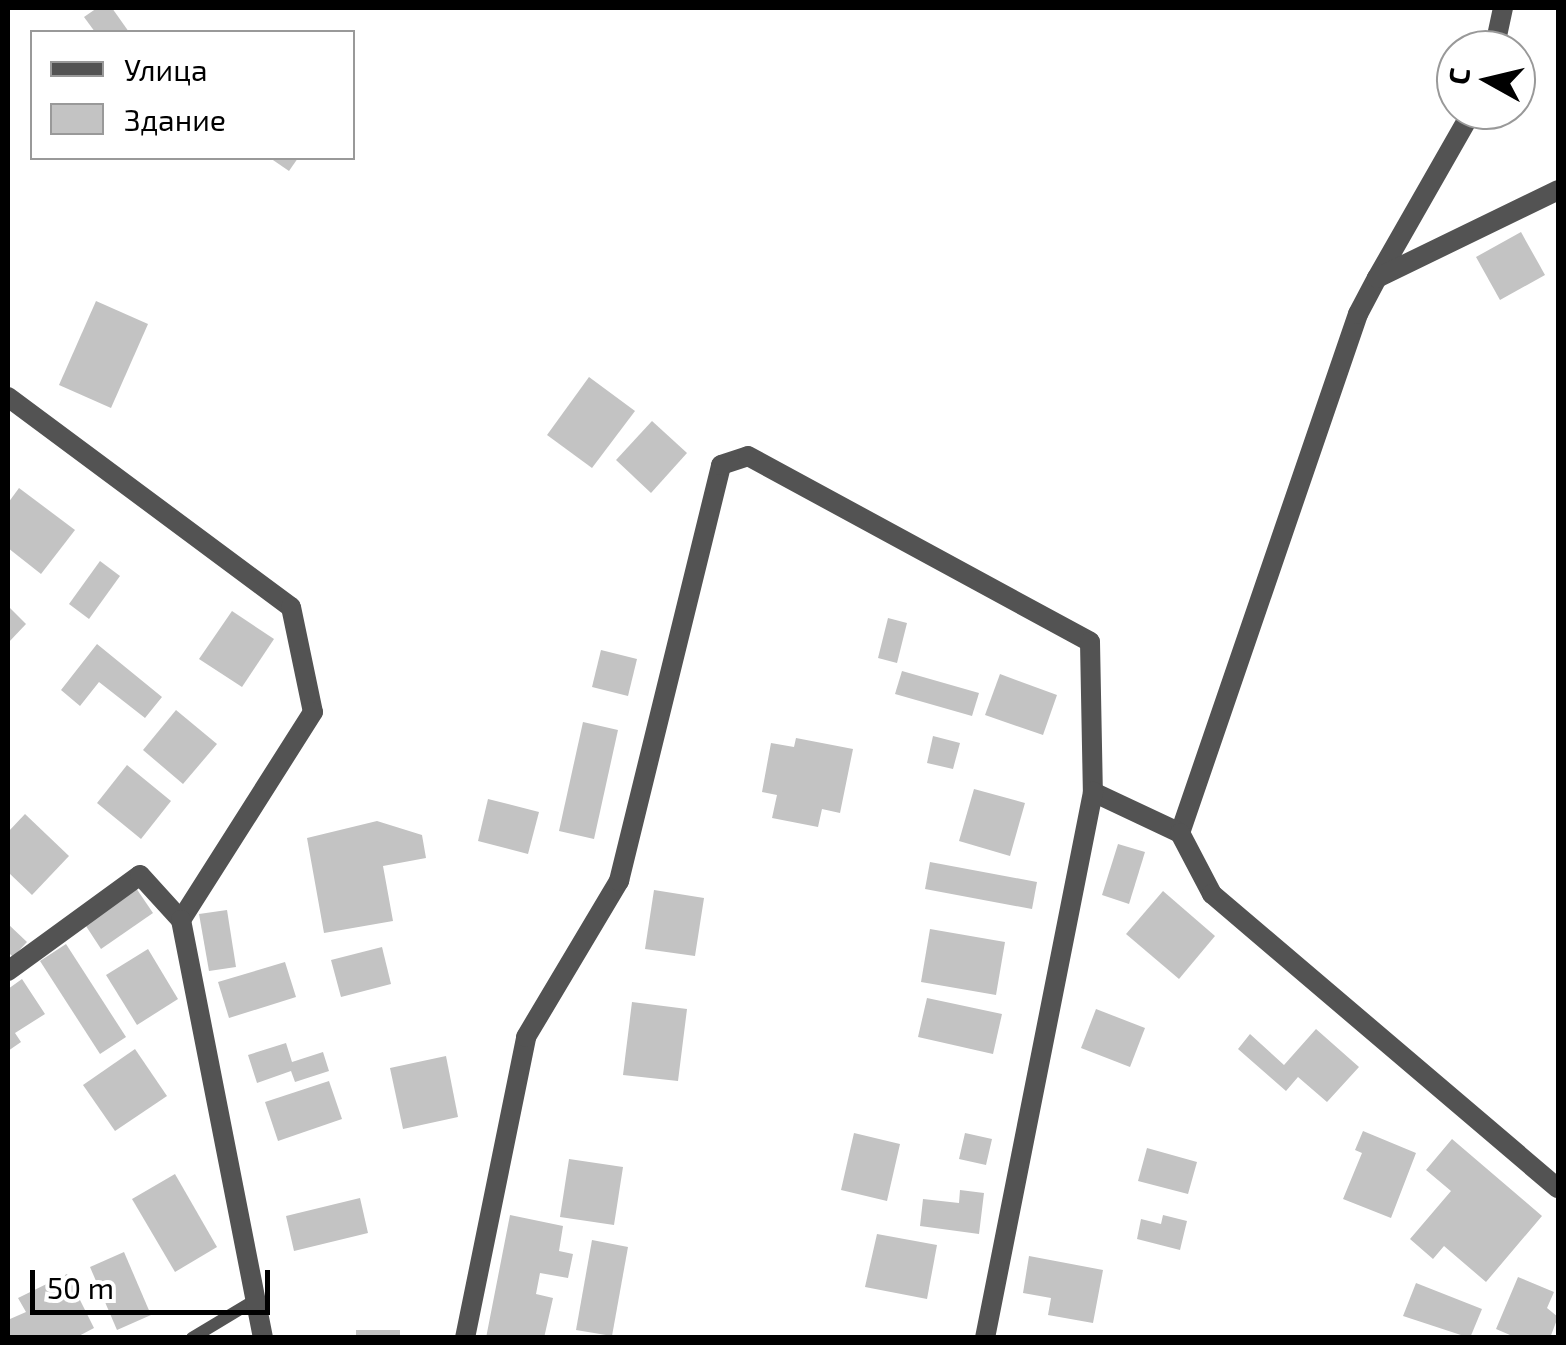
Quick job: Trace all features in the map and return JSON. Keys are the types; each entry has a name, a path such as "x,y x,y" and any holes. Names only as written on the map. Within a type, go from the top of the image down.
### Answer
{"street":[{"path":"1180,833 1358,314 1461,130"},
{"path":"1376,278 1558,190"},
{"path":"8,397 291,608 312,712 181,920"},
{"path":"465,1338 526,1037 619,882 721,465 748,456 1090,642 1094,792 985,1338"},
{"path":"1094,792 1180,833 1212,894 1558,1188"},
{"path":"8,971 140,875 181,920 263,1338"}],"lane":[{"path":"192,1338 256,1300"}],"building":[{"path":"97,8 112,8 128,30 94,30 84,17"},
{"path":"273,160 297,160 289,171"},
{"path":"1521,232 1545,275 1500,300 1476,257"},
{"path":"96,301 148,324 111,408 59,385"},
{"path":"589,377 635,411 592,468 547,435"},
{"path":"652,421 687,453 651,493 616,460"},
{"path":"19,488 75,530 41,574 8,548 8,503"},
{"path":"100,561 120,576 89,619 69,604"},
{"path":"8,606 26,624 8,643"},
{"path":"232,611 274,639 242,687 199,659"},
{"path":"888,618 907,623 897,663 878,658"},
{"path":"97,644 162,697 145,718 99,682 80,706 61,690"},
{"path":"601,650 637,659 628,696 592,687"},
{"path":"902,671 979,693 972,716 895,694"},
{"path":"1000,674 1057,695 1043,735 985,715"},
{"path":"176,710 217,744 183,784 143,750"},
{"path":"583,722 618,730 594,839 559,831"},
{"path":"933,736 960,743 953,769 927,763"},
{"path":"796,738 853,749 840,813 822,809 818,827 772,818 777,795 762,792 771,743 794,747"},
{"path":"127,765 171,801 141,839 97,803"},
{"path":"974,789 1025,803 1010,856 959,841"},
{"path":"488,799 539,812 528,854 478,841"},
{"path":"25,814 69,856 32,895 8,872 8,832"},
{"path":"377,821 422,835 426,858 383,866 393,921 324,933 307,838"},
{"path":"1118,844 1145,852 1129,904 1102,895"},
{"path":"930,862 1037,882 1032,909 925,889"},
{"path":"136,888 153,913 101,949 84,923"},
{"path":"654,890 704,898 695,956 645,949"},
{"path":"1163,891 1215,936 1179,979 1126,934"},
{"path":"227,910 236,967 209,971 199,914"},
{"path":"8,924 27,942 13,957 8,952"},
{"path":"930,929 1005,942 996,995 921,982"},
{"path":"66,944 126,1037 100,1054 40,961"},
{"path":"382,947 391,984 341,997 331,960"},
{"path":"148,949 178,999 137,1025 106,975"},
{"path":"285,962 296,997 229,1018 218,982"},
{"path":"22,979 45,1014 15,1033 21,1042 8,1051 8,989"},
{"path":"927,998 1002,1014 993,1054 918,1037"},
{"path":"632,1002 687,1009 678,1081 623,1075"},
{"path":"1096,1009 1145,1028 1130,1067 1081,1048"},
{"path":"1316,1029 1359,1067 1327,1102 1298,1077 1286,1091 1238,1049 1250,1034 1284,1065"},
{"path":"286,1043 292,1062 323,1052 329,1071 295,1082 291,1071 257,1083 248,1055"},
{"path":"135,1049 167,1096 115,1131 83,1085"},
{"path":"446,1056 458,1117 403,1129 390,1068"},
{"path":"329,1081 342,1119 278,1141 265,1102"},
{"path":"1363,1131 1416,1153 1391,1218 1343,1199 1362,1153 1355,1150"},
{"path":"854,1133 900,1144 887,1201 841,1190"},
{"path":"965,1133 992,1139 986,1165 959,1159"},
{"path":"1452,1139 1542,1216 1486,1282 1444,1246 1433,1259 1410,1239 1451,1191 1426,1170"},
{"path":"1147,1148 1197,1162 1188,1194 1138,1181"},
{"path":"569,1159 623,1167 614,1225 560,1217"},
{"path":"175,1174 217,1247 175,1272 132,1199"},
{"path":"960,1190 984,1193 979,1234 920,1226 923,1199 959,1203"},
{"path":"360,1198 368,1233 294,1251 286,1216"},
{"path":"510,1215 563,1226 559,1251 573,1254 568,1278 540,1273 536,1294 553,1298 544,1338 486,1338"},
{"path":"1163,1215 1187,1221 1180,1250 1137,1239 1141,1219 1161,1224"},
{"path":"877,1234 937,1245 927,1299 865,1287"},
{"path":"592,1240 628,1247 612,1336 576,1330"},
{"path":"124,1252 151,1315 117,1330 90,1267"},
{"path":"1029,1256 1103,1270 1093,1323 1048,1315 1051,1298 1023,1293"},
{"path":"67,1274 94,1328 75,1338 8,1338 8,1313 10,1319 26,1312 18,1298"},
{"path":"1518,1277 1554,1292 1547,1308 1558,1317 1550,1338 1517,1338 1496,1329"},
{"path":"1416,1283 1482,1309 1470,1338 1403,1316"},
{"path":"356,1330 400,1330 400,1338 356,1338"}]}
